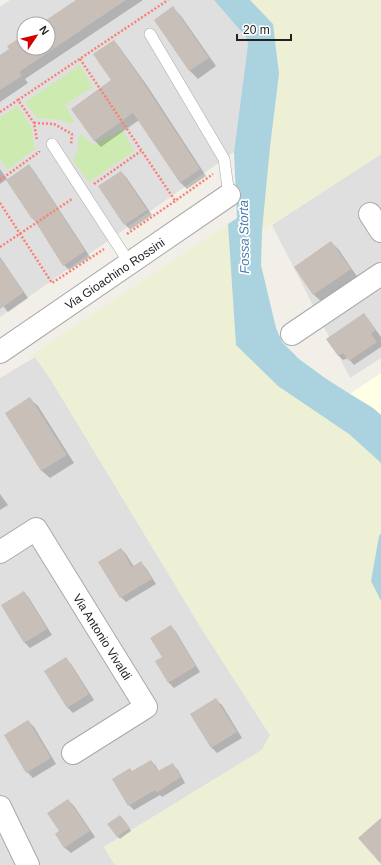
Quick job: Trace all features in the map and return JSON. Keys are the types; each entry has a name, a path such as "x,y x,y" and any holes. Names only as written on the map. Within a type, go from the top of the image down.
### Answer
{"street":[{"name":"Via Gioachino Rossini","path":"0,352 230,195"},
{"path":"292,334 381,274"},
{"name":"Via Antonio Vivaldi","path":"0,552 36,529 146,707 73,753"},
{"path":"0,807 25,864"}],"lane":[{"path":"150,34 224,159 230,195"},
{"path":"52,144 130,264"}],"path":[{"path":"0,112 168,0"},
{"path":"80,59 172,196 188,223"},
{"path":"0,180 40,152 34,123 18,100"}],"shaded area":[{"path":"10,0 215,0 246,37 248,44 234,152 0,317 0,7"},
{"path":"250,0 381,0 381,154 262,231 279,74 273,24"},
{"path":"381,154 381,358 350,378 272,225"},
{"path":"228,224 236,345 349,434 381,464 381,533 379,536 371,581 381,601 381,865 115,865 104,847 262,750 270,735 203,631 51,380 35,357 32,358 33,354"},
{"path":"35,357 51,380 203,631 270,735 262,750 104,847 115,865 0,865 0,378"},
{"path":"381,373 381,415 373,408 350,394"}],"green space":[{"path":"80,65 93,87 65,105 74,121 71,124 62,120 37,118 25,102"},
{"path":"18,106 31,127 35,149 7,170 0,159 0,117"},
{"path":"122,129 134,151 89,182 73,161 78,149 78,138 82,134 93,145"}],"water":[{"name":"Fossa Storta","path":"214,0 250,0 273,24 279,74 262,231 261,265 276,328 282,342 299,359 325,378 373,408 381,415 381,464 349,434 278,386 236,345 228,224 237,218 234,152 248,44 246,37"},
{"path":"381,533 381,601 371,581 379,536"}],"building":[{"path":"76,0 126,0 56,47 56,16 52,16"},
{"path":"173,6 209,58 189,71 154,20"},
{"path":"16,40 16,56 43,56 19,72 22,76 0,90 0,55 9,49 7,46"},
{"path":"114,40 200,169 180,183 133,113 94,141 71,109 111,80 93,54"},
{"path":"29,164 85,251 63,266 33,218 32,219 6,180"},
{"path":"121,171 147,210 124,225 98,186"},
{"path":"331,241 351,269 313,295 294,267"},
{"path":"0,258 24,292 0,309"},
{"path":"364,313 376,330 371,334 377,342 349,361 343,353 338,356 326,339"},
{"path":"30,397 67,455 41,471 5,413"},
{"path":"121,548 132,567 141,561 152,579 120,598 98,562"},
{"path":"24,591 47,629 24,643 1,605"},
{"path":"171,625 196,666 168,683 155,661 162,657 150,638"},
{"path":"66,657 89,694 67,708 44,671"},
{"path":"216,698 237,732 211,748 190,714"},
{"path":"28,720 51,758 26,773 4,735"},
{"path":"151,760 158,771 173,763 181,777 156,793 155,790 128,806 112,779 130,768 132,771"},
{"path":"68,799 90,831 64,848 55,834 59,831 47,813"},
{"path":"120,815 130,828 117,837 107,824"},
{"path":"381,818 381,864 358,838"}]}
